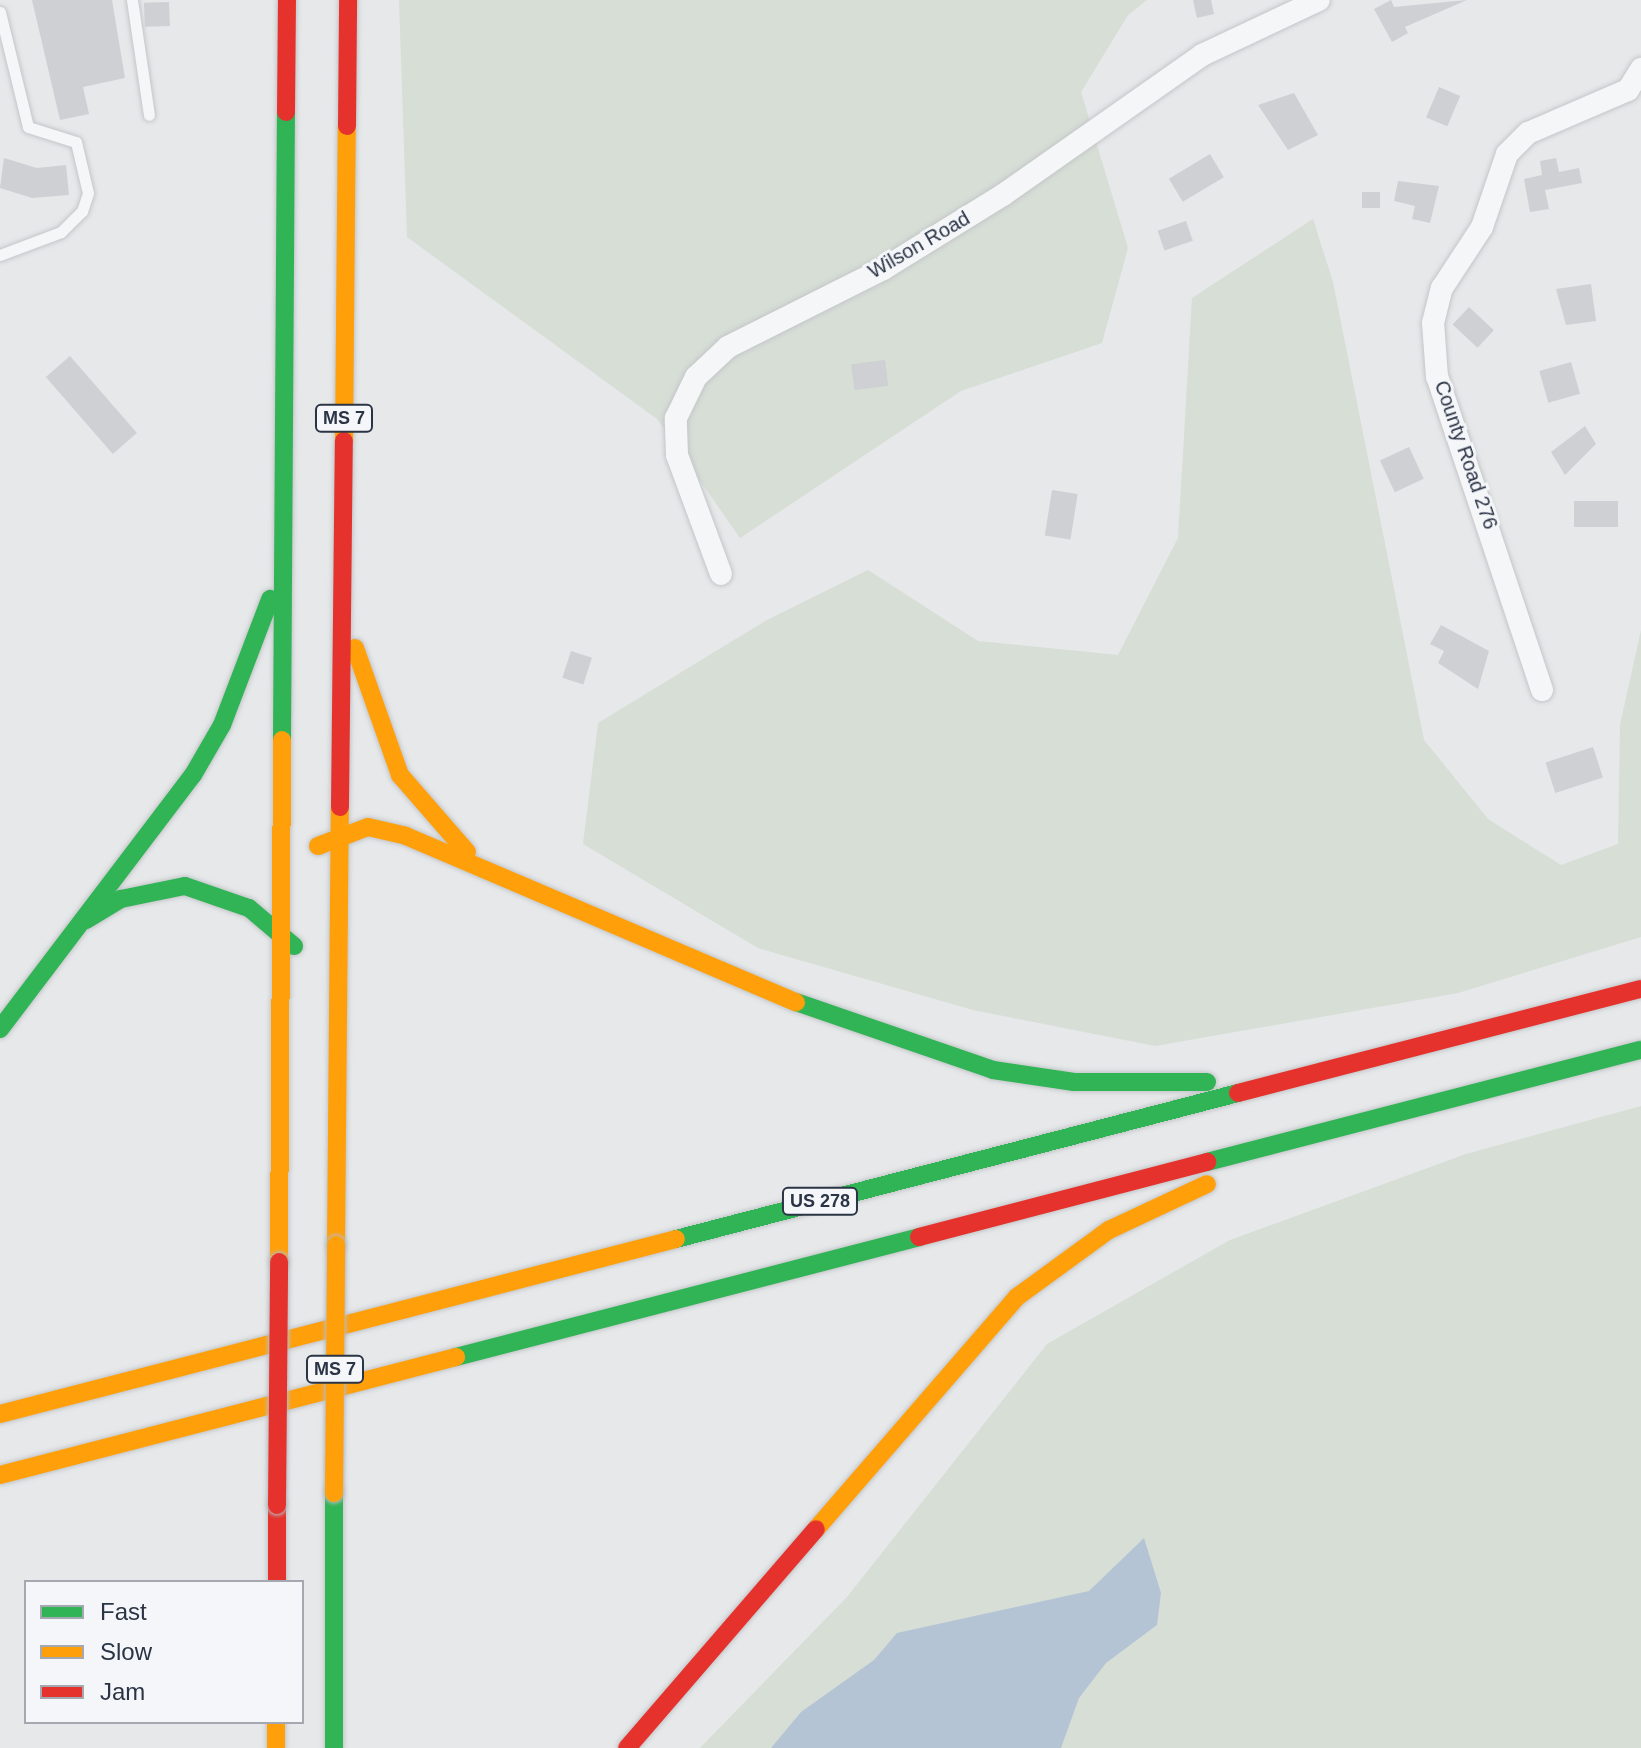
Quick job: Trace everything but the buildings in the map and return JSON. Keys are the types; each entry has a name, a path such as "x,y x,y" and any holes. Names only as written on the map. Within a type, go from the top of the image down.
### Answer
{"highway":[{"name":"MS 7","path":"277,1580 287,0"},
{"name":"MS 7","path":"334,1748 348,0"},
{"path":"0,1029 222,725 269,601 283,471"},
{"path":"342,591 360,668 400,775 454,841 490,870"},
{"path":"281,888 307,853 341,835 368,827 490,870 861,1030 993,1070 1138,1085 1359,1061"},
{"path":"79,924 121,899 185,886 223,894 281,930 308,964"},
{"path":"317,989 339,1102"},
{"name":"US 278","path":"0,1414 1641,989"},
{"path":"0,1475 1641,1050"},
{"path":"627,1748 978,1336 1058,1262 1176,1194 1382,1117"},
{"path":"276,1724 276,1748"}],"street":[{"name":"Wilson Road","path":"721,574 677,455 676,418 696,377 728,347 883,269 1003,195 1202,55 1319,0"},
{"name":"County Road 276","path":"1542,690 1437,377 1433,323 1442,288 1482,227 1507,154 1528,133 1628,90 1641,69"}],"lane":[{"path":"132,0 149,115"},
{"path":"0,12 28,127 76,142 88,193 82,211 61,232 0,255"}],"shaded area":[{"path":"399,0 1147,0 1128,15 1081,92 1128,248 1102,343 961,391 740,538 657,419 407,237"},
{"path":"1313,219 1333,282 1424,740 1488,819 1561,865 1618,844 1620,725 1641,630 1641,937 1458,993 1155,1046 973,1010 758,948 583,844 598,723 767,620 868,570 978,641 1118,655 1178,538 1192,298"},
{"path":"1641,1106 1641,1748 700,1748 847,1597 1047,1344 1230,1240 1466,1154"}],"water":[{"path":"1144,1538 1161,1593 1157,1625 1106,1663 1079,1698 1061,1748 771,1748 801,1712 874,1660 897,1633 1089,1591"}],"traffic: fast":[{"path":"282,740 286,112"},
{"path":"0,1029 193,775 222,725 270,599"},
{"path":"86,920 121,899 185,886 249,908 294,946"},
{"path":"796,1002 993,1070 1074,1082 1207,1082"},
{"path":"1207,1162 1641,1050"},
{"path":"676,1239 1238,1093"},
{"path":"456,1357 919,1237"},
{"path":"334,1493 334,1748"}],"traffic: slow":[{"path":"344,441 347,126"},
{"path":"355,648 400,775 467,852"},
{"path":"279,1262 282,740"},
{"path":"336,1245 340,807"},
{"path":"318,846 368,827 406,836 796,1002"},
{"path":"816,1529 1017,1297 1109,1230 1207,1184"},
{"path":"0,1414 676,1239"},
{"path":"334,1493 336,1245"},
{"path":"0,1475 456,1357"},
{"path":"276,1724 276,1748"}],"traffic: jam":[{"path":"286,112 287,0"},
{"path":"347,126 348,0"},
{"path":"340,807 344,441"},
{"path":"1238,1093 1641,989"},
{"path":"919,1237 1207,1162"},
{"path":"277,1505 279,1262"},
{"path":"277,1505 277,1580"},
{"path":"627,1748 816,1529"}]}
